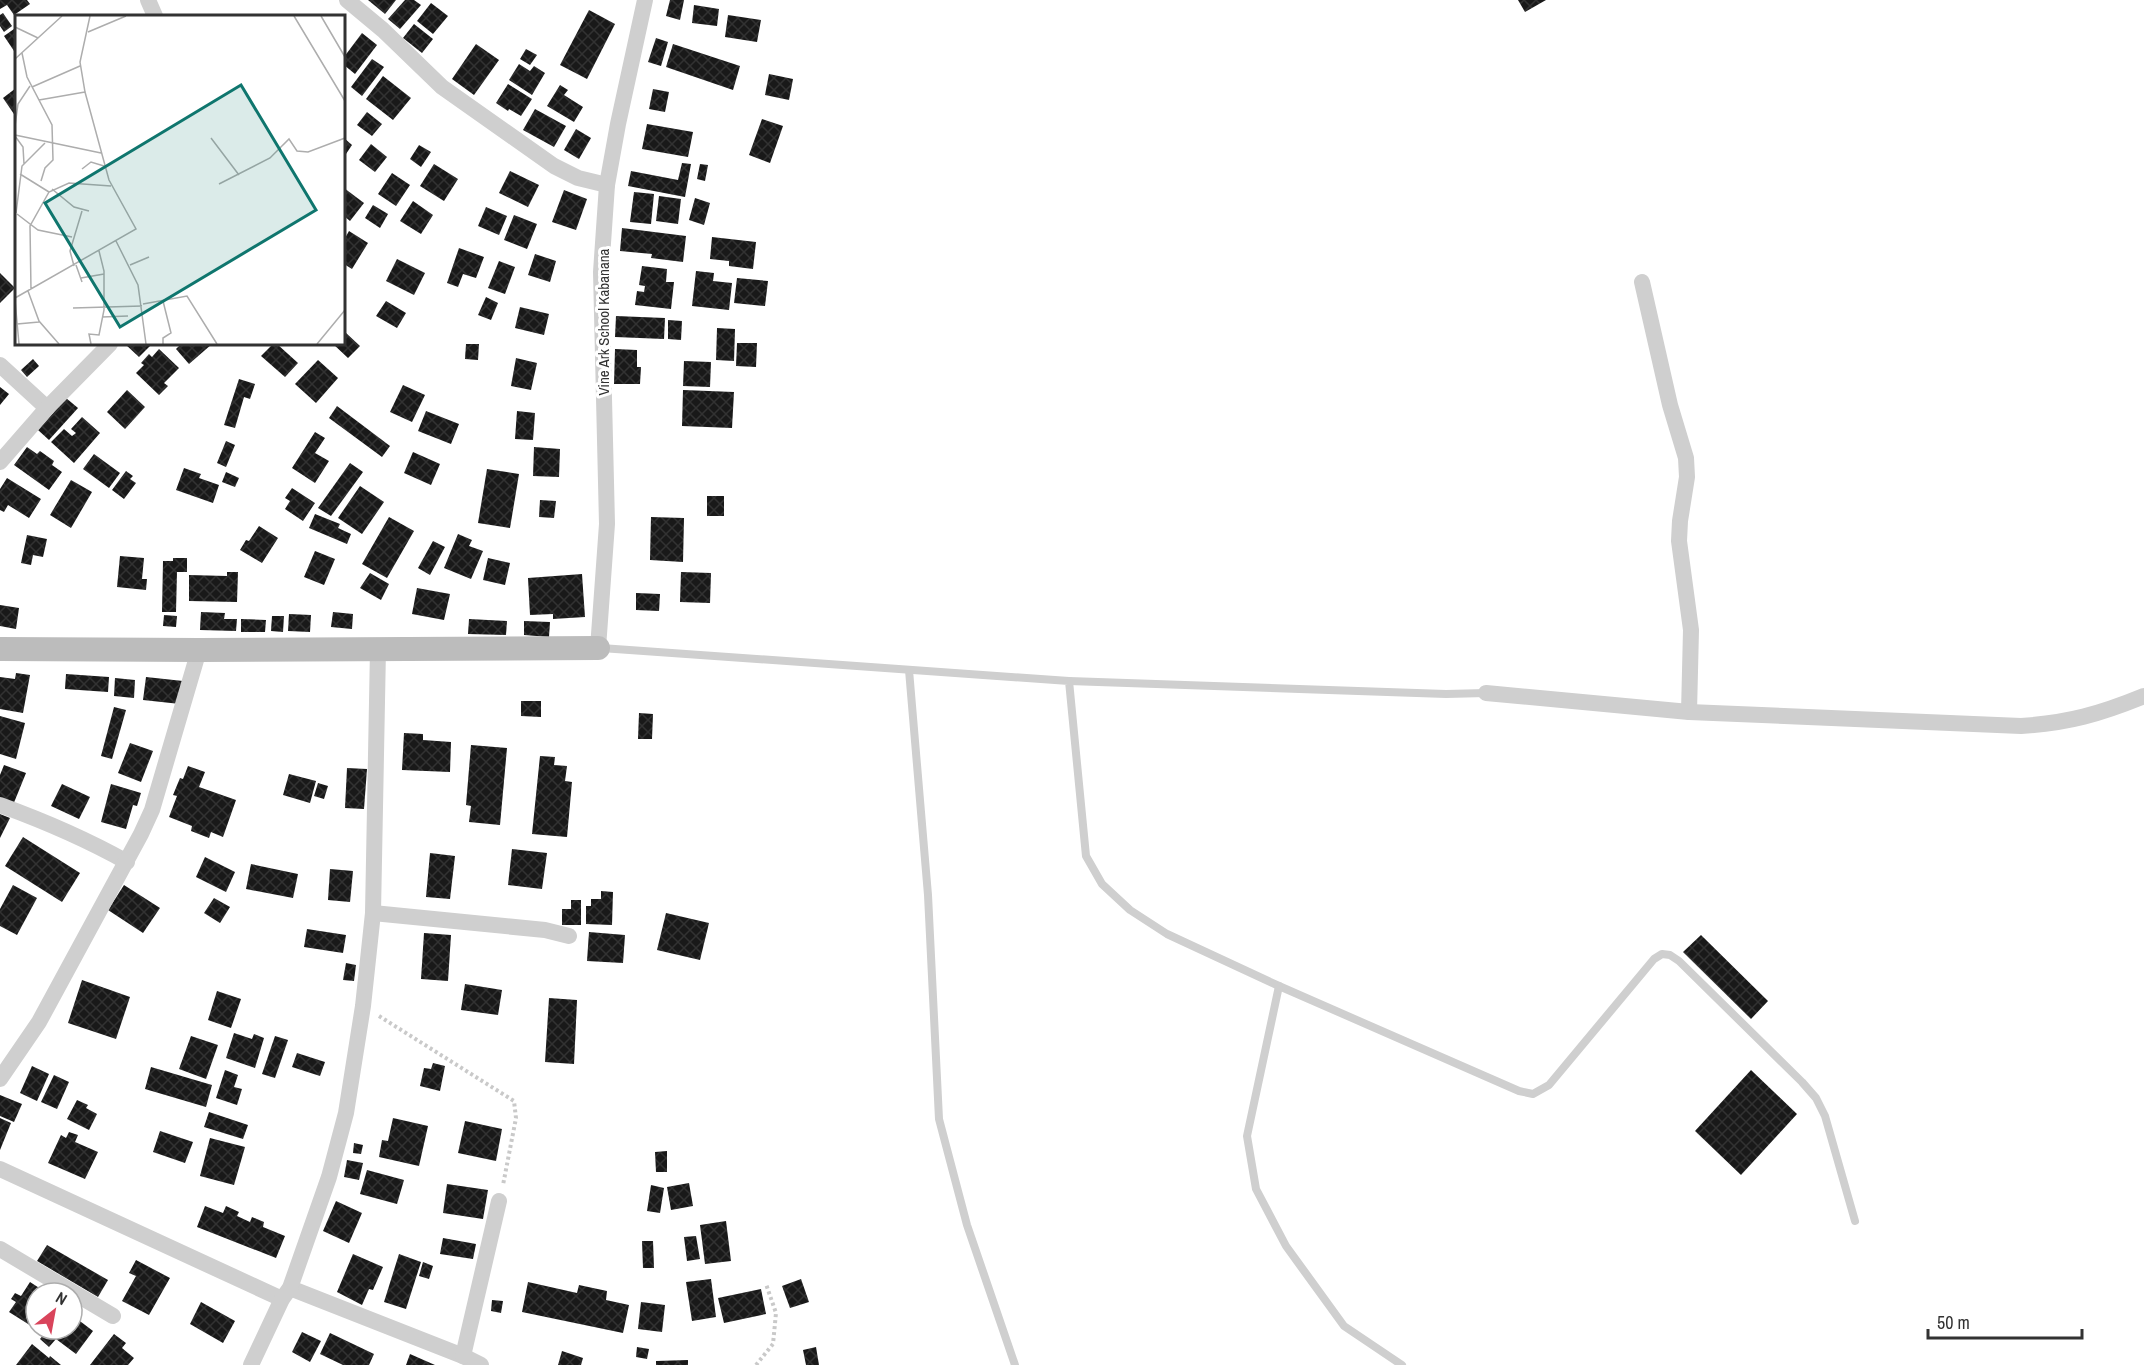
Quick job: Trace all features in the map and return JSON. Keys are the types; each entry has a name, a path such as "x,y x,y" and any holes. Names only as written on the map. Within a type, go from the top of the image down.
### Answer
{"street":[{"path":"148,0 155,15"},
{"path":"347,0 383,30 442,87 554,166 578,178 607,185"},
{"name":"Vine Ark School Kabanana","path":"598,648 607,524 601,272 607,185 645,0"},
{"path":"1642,282 1670,405 1686,458 1687,477 1679,541 1691,630 1689,712"},
{"path":"0,462 46,408 109,345"},
{"path":"0,365 46,408"},
{"path":"0,649 598,648"},
{"path":"251,1365 286,1294 328,1177 346,1113 363,1006 373,913 378,649"},
{"path":"0,1079 39,1022 127,862 152,810 199,650"},
{"path":"1486,693 1689,712 2021,726 2055,724 2083,718 2144,696"},
{"path":"0,805 76,835 127,862"},
{"path":"373,913 545,930 569,936"},
{"path":"0,1169 286,1294 472,1362 499,1201"},
{"path":"0,1249 113,1316"}],"lane":[{"path":"598,648 1070,681 1446,694 1486,693"},
{"path":"909,670 928,896 939,1119 968,1225 1015,1365"},
{"path":"1070,681 1086,856 1102,884 1130,910 1167,934 1279,986 1520,1091 1533,1094 1549,1085 1654,958 1662,954 1670,955 1679,961 1816,1098 1825,1116 1855,1221"},
{"path":"1279,986 1247,1136 1256,1189 1286,1246 1344,1326 1402,1365"}],"path":[{"path":"363,1006 514,1101 516,1118 499,1201"},
{"path":"756,1365 773,1344 776,1313 766,1284"}],"building":[{"path":"0,0 27,0 30,4 14,15 7,5 0,9"},
{"path":"368,0 396,0 385,14"},
{"path":"405,0 414,0 421,5 400,29 388,19"},
{"path":"670,0 684,0 680,20 666,16"},
{"path":"1518,0 1546,0 1525,12"},
{"path":"431,3 448,16 433,34 417,21"},
{"path":"694,5 719,9 717,26 692,23"},
{"path":"589,10 615,24 587,79 560,65"},
{"path":"3,13 12,26 4,32 0,26 0,15"},
{"path":"728,15 761,20 757,42 725,37"},
{"path":"414,24 433,39 422,53 403,38"},
{"path":"14,29 15,52 4,36"},
{"path":"362,33 377,45 355,74 345,66 345,56"},
{"path":"656,38 668,42 661,66 648,62"},
{"path":"476,44 499,60 474,95 452,79"},
{"path":"673,44 740,66 733,90 666,67"},
{"path":"526,49 537,55 530,65 520,59"},
{"path":"372,59 384,67 362,96 351,87"},
{"path":"519,64 530,71 534,66 545,73 532,95 509,80"},
{"path":"769,74 793,79 789,100 765,95"},
{"path":"383,76 411,98 393,120 366,99"},
{"path":"508,84 532,99 521,116 496,103"},
{"path":"560,85 568,90 564,95 583,107 574,122 547,106"},
{"path":"15,89 15,116 3,98"},
{"path":"653,89 669,92 665,112 649,109"},
{"path":"535,109 566,126 554,147 523,130"},
{"path":"367,112 382,124 372,136 357,125"},
{"path":"762,119 783,126 770,163 749,155"},
{"path":"647,124 693,132 688,157 642,149"},
{"path":"576,129 591,138 579,159 564,150"},
{"path":"345,139 352,145 345,156"},
{"path":"371,144 387,157 375,172 359,160"},
{"path":"419,145 431,152 421,167 410,159"},
{"path":"682,163 691,164 685,197 628,186 631,171 678,180"},
{"path":"434,164 458,179 444,201 420,186"},
{"path":"700,164 708,165 705,181 697,179"},
{"path":"510,171 539,185 528,207 499,193"},
{"path":"392,173 410,185 396,206 378,194"},
{"path":"345,189 364,203 350,221 345,217"},
{"path":"564,190 587,199 576,230 552,222"},
{"path":"634,192 654,194 651,224 630,222"},
{"path":"659,196 681,199 678,224 656,221"},
{"path":"695,198 710,203 704,225 689,220"},
{"path":"413,201 433,215 421,234 400,221"},
{"path":"373,205 388,214 380,228 365,218"},
{"path":"486,207 507,216 499,235 478,226"},
{"path":"514,215 537,224 527,249 504,240"},
{"path":"622,228 686,236 683,262 651,258 652,254 620,251"},
{"path":"349,231 368,243 352,269 345,265 345,238"},
{"path":"712,237 756,242 753,269 729,266 729,261 710,259"},
{"path":"459,248 484,257 476,278 463,274 458,287 447,283"},
{"path":"535,254 556,261 550,282 528,275"},
{"path":"397,259 425,273 414,295 386,281"},
{"path":"499,261 515,267 505,294 488,288"},
{"path":"642,266 667,269 666,282 674,282 671,309 635,305 637,291 644,292 645,286 639,285"},
{"path":"696,271 714,273 713,281 732,283 729,310 692,306"},
{"path":"0,273 15,288 0,303"},
{"path":"737,278 768,281 765,306 734,303"},
{"path":"486,297 498,303 491,320 478,315"},
{"path":"386,301 406,313 397,328 376,316"},
{"path":"520,307 549,314 544,335 515,328"},
{"path":"616,316 665,318 664,339 615,337"},
{"path":"668,320 682,321 681,340 668,339"},
{"path":"717,328 735,329 734,361 716,360"},
{"path":"345,332 360,346 348,358 334,345 345,345"},
{"path":"737,343 757,343 756,367 736,366"},
{"path":"466,344 479,344 478,360 465,359"},
{"path":"126,345 151,345 139,357"},
{"path":"180,345 211,345 189,364 176,349"},
{"path":"272,345 278,345 298,363 285,377 261,356"},
{"path":"159,349 179,368 164,383 168,386 159,395 136,373 144,365 141,363 149,354 152,357"},
{"path":"615,349 637,350 637,367 641,367 640,384 614,384"},
{"path":"516,358 537,363 531,390 511,386"},
{"path":"33,359 39,366 27,377 21,370"},
{"path":"318,360 338,378 316,403 295,384"},
{"path":"684,361 711,362 710,387 683,386"},
{"path":"239,379 255,384 250,399 244,397 235,428 224,425"},
{"path":"403,385 425,395 412,422 390,412"},
{"path":"0,387 9,394 0,405"},
{"path":"127,390 145,407 125,429 107,412"},
{"path":"683,390 734,392 732,428 682,426"},
{"path":"66,398 78,408 49,440 38,430"},
{"path":"337,406 390,446 382,457 329,418"},
{"path":"426,411 459,424 451,444 418,431"},
{"path":"517,411 535,413 533,440 515,439"},
{"path":"82,417 100,433 74,463 51,442 64,429 72,436 76,433 71,429"},
{"path":"315,432 325,438 315,453 329,461 315,483 292,468"},
{"path":"226,441 235,445 226,467 217,463"},
{"path":"27,447 37,454 40,451 54,461 52,465 62,472 49,490 14,465"},
{"path":"534,447 560,449 559,477 533,476"},
{"path":"413,452 440,464 431,485 404,473"},
{"path":"94,454 120,473 109,488 83,469"},
{"path":"350,463 363,472 331,516 318,508"},
{"path":"184,468 201,474 199,478 219,485 213,503 176,490"},
{"path":"487,469 519,474 510,528 478,523"},
{"path":"126,471 133,476 130,479 136,483 124,499 112,490"},
{"path":"226,472 239,478 235,487 222,482"},
{"path":"7,478 41,499 29,518 8,505 4,512 0,510 0,489"},
{"path":"71,480 92,492 71,528 50,515"},
{"path":"360,486 384,502 362,534 338,518"},
{"path":"292,488 315,503 303,521 285,509 290,501 285,498"},
{"path":"707,496 724,496 724,516 707,516"},
{"path":"540,500 556,501 554,518 539,517"},
{"path":"315,514 340,524 338,528 351,534 347,544 309,528"},
{"path":"389,517 414,531 387,578 362,564"},
{"path":"651,517 684,518 683,562 650,560"},
{"path":"259,526 278,538 262,563 240,550"},
{"path":"458,534 472,540 469,546 483,551 471,579 444,568"},
{"path":"27,535 47,539 43,557 33,555 31,565 21,563"},
{"path":"433,541 445,547 430,575 418,568"},
{"path":"315,551 335,559 324,585 304,577"},
{"path":"120,556 144,558 142,579 147,579 146,590 117,587"},
{"path":"173,558 187,558 187,572 177,572 176,612 162,612 163,561 173,561"},
{"path":"488,558 510,563 505,585 483,580"},
{"path":"227,572 238,572 237,602 189,601 189,575 227,576"},
{"path":"681,572 711,573 710,603 680,602"},
{"path":"370,573 389,584 381,600 360,588"},
{"path":"582,574 585,617 553,619 553,614 530,615 528,578"},
{"path":"417,588 450,594 444,620 412,614"},
{"path":"636,593 660,594 659,611 636,610"},
{"path":"0,605 19,608 16,629 0,626"},
{"path":"201,612 225,613 224,619 237,619 236,631 200,630"},
{"path":"333,612 353,614 352,629 331,627"},
{"path":"289,614 311,615 310,632 288,631"},
{"path":"164,615 177,616 176,627 163,626"},
{"path":"272,616 284,616 283,632 271,631"},
{"path":"241,619 266,620 265,632 241,632"},
{"path":"469,619 507,621 506,635 468,634"},
{"path":"524,621 550,622 549,637 524,635"},
{"path":"16,673 30,675 23,713 0,709 0,677 15,679"},
{"path":"66,674 109,677 108,692 65,689"},
{"path":"146,677 183,681 180,704 143,700"},
{"path":"115,678 135,680 134,698 114,696"},
{"path":"521,701 541,701 541,717 521,716"},
{"path":"114,707 126,710 112,759 101,756"},
{"path":"639,713 653,714 652,739 638,739"},
{"path":"0,716 25,723 16,759 0,754"},
{"path":"404,733 423,734 423,740 451,742 450,772 402,770"},
{"path":"130,743 153,751 141,782 118,773"},
{"path":"471,745 507,748 500,825 469,822 471,806 466,805"},
{"path":"540,756 555,757 554,765 567,766 565,781 572,782 567,837 532,834"},
{"path":"4,765 26,773 13,805 0,800 0,775"},
{"path":"188,766 205,772 199,787 236,800 223,837 211,832 209,838 191,831 192,826 169,817 177,796 173,795"},
{"path":"347,768 367,769 364,809 345,808"},
{"path":"289,774 316,781 310,803 283,795"},
{"path":"318,783 328,786 324,799 314,796"},
{"path":"62,784 90,797 79,819 51,806"},
{"path":"111,784 141,793 137,806 133,805 126,829 101,822"},
{"path":"0,814 10,818 0,838"},
{"path":"23,837 80,873 62,902 5,866"},
{"path":"512,849 547,853 542,889 508,885"},
{"path":"430,853 455,856 450,899 426,897"},
{"path":"205,857 235,872 226,892 196,877"},
{"path":"251,864 298,874 293,898 246,889"},
{"path":"330,869 353,871 350,902 328,900"},
{"path":"13,885 37,898 17,935 0,926 0,909"},
{"path":"124,885 160,908 143,933 108,910"},
{"path":"601,891 613,892 612,925 586,924 586,906 591,906 591,899 601,899"},
{"path":"214,898 230,907 220,923 204,913"},
{"path":"571,900 581,900 581,925 562,925 562,909 571,909"},
{"path":"666,913 709,923 700,960 657,950"},
{"path":"307,929 346,935 343,953 304,947"},
{"path":"589,932 625,935 623,963 587,961"},
{"path":"424,933 451,935 448,981 421,979"},
{"path":"1701,935 1768,1001 1751,1019 1683,952"},
{"path":"346,963 356,965 354,981 343,980"},
{"path":"82,980 130,997 116,1039 68,1023"},
{"path":"465,984 502,990 498,1015 461,1010"},
{"path":"217,991 241,999 231,1028 208,1020"},
{"path":"549,998 577,1000 574,1064 545,1062"},
{"path":"234,1033 252,1039 254,1034 264,1038 255,1068 226,1058"},
{"path":"191,1036 218,1045 206,1079 179,1069"},
{"path":"275,1036 288,1040 275,1078 262,1074"},
{"path":"297,1053 325,1062 320,1076 292,1067"},
{"path":"433,1063 445,1066 440,1091 420,1086 424,1068 431,1069"},
{"path":"32,1066 49,1074 37,1101 20,1093"},
{"path":"151,1067 212,1085 206,1107 145,1089"},
{"path":"225,1070 238,1075 234,1087 242,1089 237,1105 216,1098"},
{"path":"1751,1070 1797,1114 1741,1175 1695,1131"},
{"path":"54,1075 69,1082 57,1109 41,1102"},
{"path":"0,1095 22,1104 14,1122 0,1116"},
{"path":"77,1100 88,1105 86,1108 97,1114 89,1130 67,1119"},
{"path":"209,1112 248,1125 243,1139 204,1127"},
{"path":"0,1118 11,1123 0,1150"},
{"path":"393,1118 428,1126 419,1166 379,1157 382,1140 388,1141"},
{"path":"465,1121 502,1129 496,1161 458,1153"},
{"path":"160,1131 193,1142 185,1163 153,1152"},
{"path":"69,1132 78,1135 75,1142 98,1152 85,1179 48,1163 61,1135 66,1138"},
{"path":"210,1138 245,1147 234,1185 200,1176"},
{"path":"354,1143 363,1145 361,1154 353,1153"},
{"path":"667,1151 667,1172 656,1172 655,1152"},
{"path":"347,1160 363,1163 359,1180 344,1177"},
{"path":"367,1170 404,1180 397,1204 360,1194"},
{"path":"689,1183 693,1206 671,1210 667,1187"},
{"path":"447,1184 488,1190 483,1219 443,1213"},
{"path":"651,1185 664,1188 660,1213 647,1211"},
{"path":"336,1201 362,1213 349,1243 323,1231"},
{"path":"205,1206 223,1213 226,1206 239,1212 237,1216 250,1222 252,1217 264,1222 263,1227 285,1236 276,1258 197,1227"},
{"path":"726,1221 731,1261 705,1264 700,1225"},
{"path":"696,1236 700,1259 687,1261 684,1237"},
{"path":"443,1238 476,1244 473,1259 440,1254"},
{"path":"642,1241 653,1241 654,1268 643,1268"},
{"path":"47,1245 108,1280 98,1297 84,1289 84,1281 71,1281 37,1261"},
{"path":"353,1254 383,1267 373,1290 369,1289 362,1305 337,1292"},
{"path":"399,1254 421,1262 406,1309 384,1302"},
{"path":"136,1260 170,1278 149,1315 122,1301 136,1276 129,1273"},
{"path":"423,1262 433,1266 429,1279 419,1276"},
{"path":"711,1279 716,1317 692,1321 686,1282"},
{"path":"801,1279 809,1302 790,1308 782,1286"},
{"path":"528,1282 577,1293 579,1285 607,1291 606,1300 629,1305 623,1333 522,1312"},
{"path":"761,1289 766,1314 724,1323 718,1298"},
{"path":"24,1291 24,1321 9,1312 16,1302 11,1299 15,1293 21,1296"},
{"path":"492,1300 503,1301 501,1313 491,1311"},
{"path":"201,1302 235,1321 223,1343 190,1324"},
{"path":"641,1302 665,1305 662,1332 638,1329"},
{"path":"84,1324 93,1331 76,1354 59,1341 84,1341"},
{"path":"302,1332 321,1341 310,1362 292,1352"},
{"path":"330,1333 374,1354 369,1365 343,1365 320,1354"},
{"path":"114,1334 126,1343 122,1348 134,1358 128,1365 90,1365"},
{"path":"42,1341 54,1341 49,1347"},
{"path":"32,1344 49,1358 50,1356 61,1365 16,1365"},
{"path":"637,1347 649,1349 647,1359 636,1357"},
{"path":"816,1347 819,1365 806,1365 803,1350"},
{"path":"562,1351 583,1358 581,1365 558,1365"},
{"path":"410,1354 435,1365 406,1365"},
{"path":"688,1360 688,1365 656,1365 656,1361"}]}
